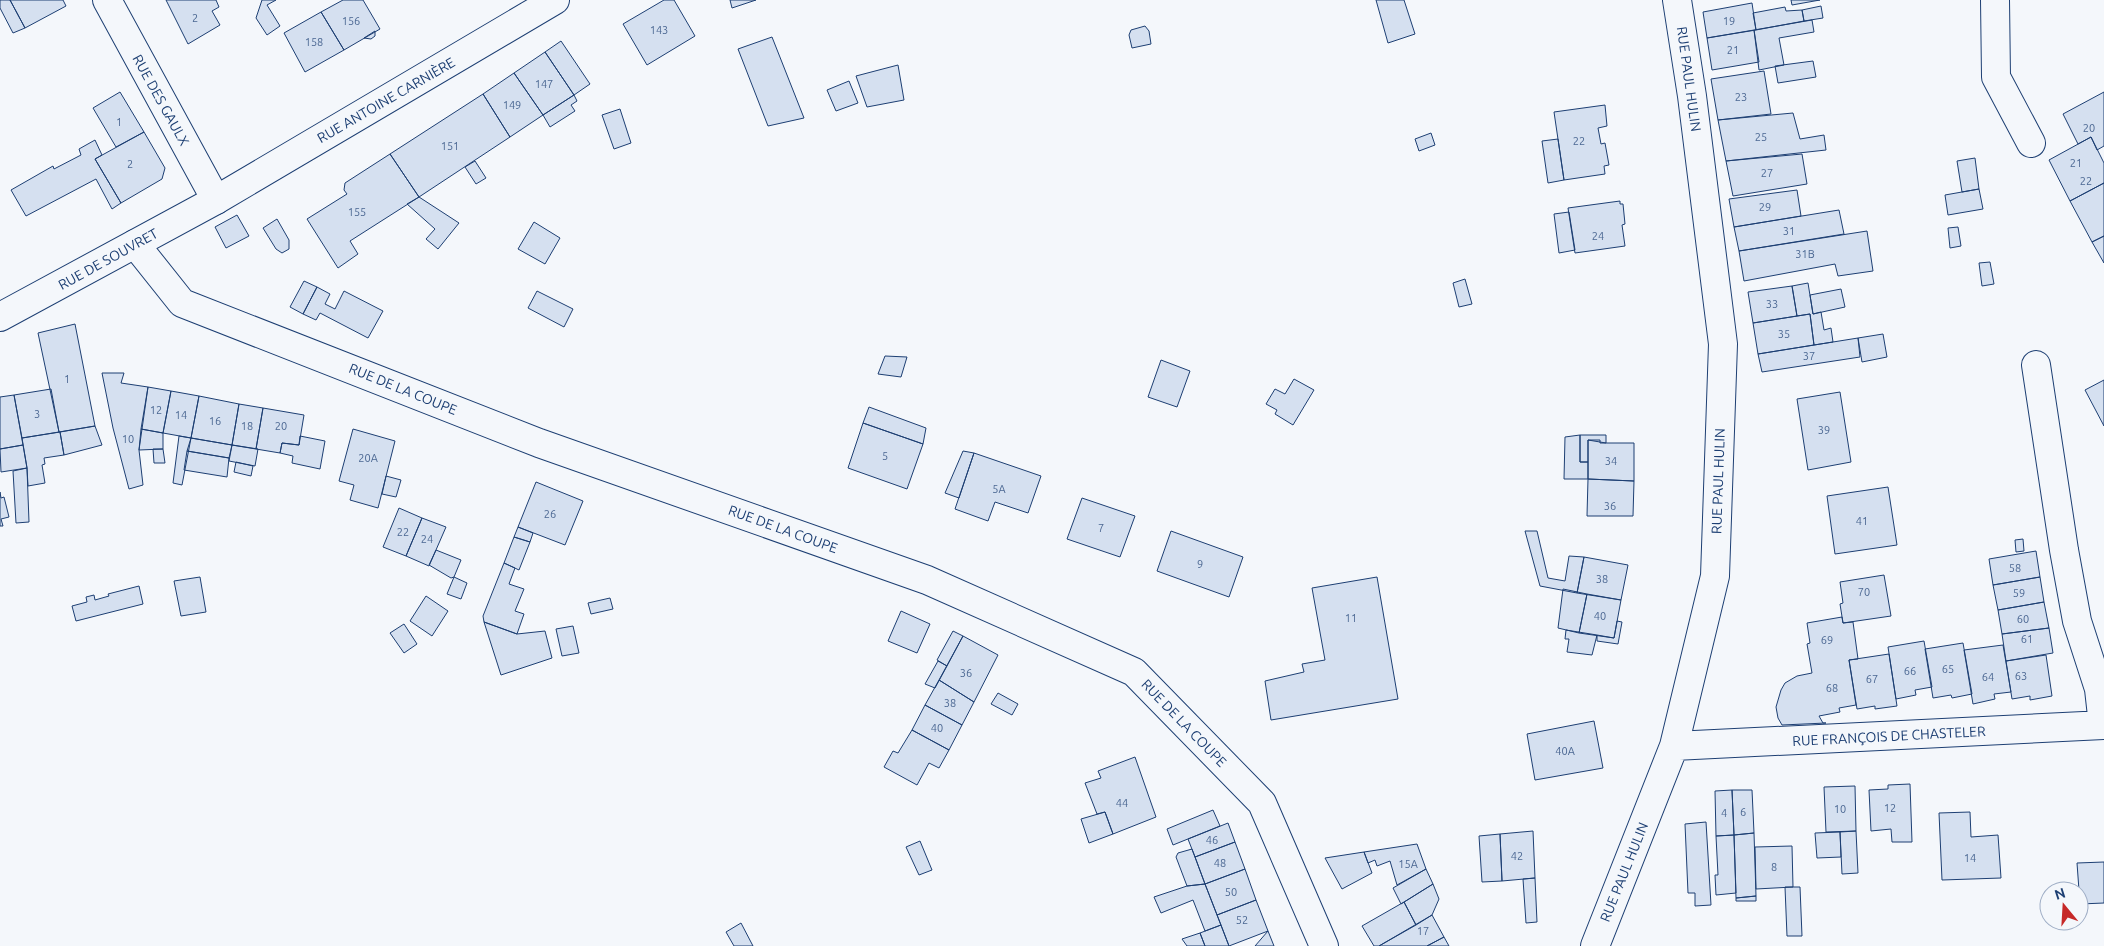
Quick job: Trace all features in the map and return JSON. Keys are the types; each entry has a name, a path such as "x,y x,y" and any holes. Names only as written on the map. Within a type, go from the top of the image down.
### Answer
{"street":[{"name":"RUE DES GAULX","path":"107,0 216,200"},
{"name":"RUE ANTOINE CARNIÈRE","path":"216,200 555,0"},
{"name":"RUE PAUL HULIN","path":"1595,946 1674,746 1714,576 1723,344 1692,96 1677,0"},
{"path":"1995,0 1996,77 2031,143"},
{"name":"RUE DE SOUVRET","path":"0,317 216,200"},
{"name":"RUE DE LA COUPE","path":"135,244 182,302 539,443 927,580 1134,672 1262,803 1324,946"},
{"name":"RUE FRANÇOIS DE CHASTELER","path":"1674,746 2104,725 2099,688 2077,621 2064,550 2036,365"}],"building":[{"path":"0,0 10,0 25,28 13,33 0,8"},
{"path":"10,0 63,0 66,6 25,28"},
{"path":"166,0 216,0 219,7 212,11 220,25 188,44"},
{"path":"262,0 276,0 267,5 280,26 267,35 256,18"},
{"path":"343,0 363,0 380,29 344,50 321,12"},
{"path":"664,0 674,0 695,36 647,65 623,24"},
{"path":"730,0 756,0 732,8"},
{"path":"1376,0 1404,0 1415,34 1388,43"},
{"path":"1791,0 1820,0 1792,5"},
{"path":"1752,3 1756,30 1707,38 1703,12"},
{"path":"1821,6 1823,18 1804,21 1802,10"},
{"path":"1785,7 1786,11 1802,10 1804,21 1756,30 1753,13"},
{"path":"321,12 344,50 305,72 284,33"},
{"path":"1812,20 1814,32 1779,38 1784,65 1759,70 1754,30"},
{"path":"1145,26 1149,31 1151,44 1132,48 1129,35 1131,30"},
{"path":"1754,30 1759,62 1712,70 1707,38"},
{"path":"375,31 375,36 371,39 364,38"},
{"path":"772,37 804,118 768,126 738,49"},
{"path":"561,41 590,84 574,95 545,52"},
{"path":"545,52 574,95 543,115 514,73"},
{"path":"1813,61 1816,77 1778,83 1775,66"},
{"path":"898,65 904,100 867,107 856,76"},
{"path":"1764,71 1771,114 1718,120 1711,79"},
{"path":"514,73 543,115 510,137 483,94"},
{"path":"849,81 858,103 836,111 827,90"},
{"path":"120,92 144,132 116,147 93,108"},
{"path":"2104,92 2104,146 2097,150 2091,137 2078,144 2063,114"},
{"path":"483,94 510,137 419,197 390,154"},
{"path":"574,95 577,101 571,105 575,111 550,127 543,115"},
{"path":"1605,105 1607,126 1598,128 1601,144 1605,143 1609,165 1604,166 1605,174 1564,180 1554,112"},
{"path":"620,109 631,143 614,149 602,115"},
{"path":"1793,113 1800,139 1824,135 1826,150 1726,161 1718,120"},
{"path":"144,132 165,168 162,179 121,203 95,159"},
{"path":"1431,133 1435,145 1419,151 1415,139"},
{"path":"2091,137 2104,163 2104,183 2070,201 2049,160"},
{"path":"1558,139 1564,180 1548,183 1542,141"},
{"path":"95,140 102,155 95,159 121,203 112,209 96,179 26,216 11,190 53,166 54,169 81,155 79,149"},
{"path":"390,154 419,197 350,241 358,254 338,268 307,219 347,194 344,190 345,183"},
{"path":"1802,154 1807,184 1733,196 1726,161"},
{"path":"1975,158 1979,189 1962,192 1957,161"},
{"path":"475,161 486,178 476,184 465,167"},
{"path":"2104,183 2104,236 2092,242 2070,201"},
{"path":"1979,189 1983,209 1948,215 1945,195"},
{"path":"1797,190 1801,216 1734,227 1729,199"},
{"path":"419,197 459,223 438,249 426,239 435,229 407,204"},
{"path":"1620,201 1620,204 1623,204 1625,224 1622,225 1625,246 1575,253 1568,208"},
{"path":"1839,210 1844,234 1739,251 1734,227"},
{"path":"1569,212 1575,250 1559,253 1554,214"},
{"path":"237,215 249,236 226,248 215,227"},
{"path":"277,219 289,240 289,249 282,253 276,249 263,228"},
{"path":"534,222 560,238 545,264 518,249"},
{"path":"1958,227 1961,246 1950,248 1948,228"},
{"path":"1867,231 1873,271 1838,276 1835,264 1744,281 1739,251"},
{"path":"2104,236 2104,263 2092,242"},
{"path":"1990,262 1994,284 1982,286 1979,263"},
{"path":"1465,279 1472,304 1459,307 1453,283"},
{"path":"304,281 317,287 303,314 290,307"},
{"path":"1808,283 1813,314 1821,312 1824,330 1831,328 1833,342 1814,345 1810,314 1797,316 1792,286"},
{"path":"1792,286 1797,316 1753,323 1748,292"},
{"path":"317,287 330,294 325,304 335,309 344,291 383,311 368,338 320,313 316,320 303,314"},
{"path":"1841,289 1845,307 1813,314 1810,295"},
{"path":"537,291 573,309 564,327 528,308"},
{"path":"1810,314 1814,345 1758,354 1753,323"},
{"path":"75,324 95,426 59,432 38,333"},
{"path":"1883,334 1887,357 1862,362 1858,338"},
{"path":"1858,338 1860,357 1762,372 1758,354"},
{"path":"885,356 907,357 901,377 878,374"},
{"path":"1161,360 1190,371 1177,407 1148,397"},
{"path":"102,373 124,373 121,383 148,387 139,450 143,485 129,489 113,428"},
{"path":"1294,379 1314,390 1293,425 1275,414 1277,410 1266,404 1275,389 1285,394"},
{"path":"2104,380 2104,426 2085,390"},
{"path":"148,387 171,391 163,433 141,429"},
{"path":"51,389 59,432 22,438 14,395"},
{"path":"171,391 199,396 191,438 163,433"},
{"path":"1840,392 1851,462 1808,470 1797,399"},
{"path":"14,395 23,445 0,449 0,397"},
{"path":"199,396 239,404 232,445 191,438"},
{"path":"239,404 263,408 256,449 232,445"},
{"path":"869,407 926,428 923,444 863,423"},
{"path":"263,408 304,415 299,445 282,443 280,453 256,449"},
{"path":"863,423 923,444 907,489 848,468"},
{"path":"95,426 102,445 64,455 60,432"},
{"path":"141,429 163,433 163,449 139,450"},
{"path":"353,429 395,441 378,508 350,500 354,485 339,481"},
{"path":"60,432 64,455 44,458 45,464 42,465 45,483 28,486 22,438"},
{"path":"1580,435 1606,435 1606,443 1588,440 1588,462 1580,462"},
{"path":"1580,435 1580,462 1588,462 1588,479 1564,479 1565,437"},
{"path":"179,436 191,438 182,485 173,483"},
{"path":"300,436 325,441 320,469 292,463 293,456 280,453 282,443 299,445"},
{"path":"191,438 232,445 229,458 187,451"},
{"path":"1588,440 1600,440 1600,443 1634,443 1634,481 1588,479"},
{"path":"23,445 27,468 1,472 0,449"},
{"path":"232,445 258,449 255,466 229,461"},
{"path":"153,449 163,449 165,463 154,463"},
{"path":"187,451 229,458 227,477 184,470"},
{"path":"963,451 974,453 959,498 945,493"},
{"path":"974,453 1041,476 1028,513 995,502 988,521 955,509"},
{"path":"236,462 253,466 251,476 234,472"},
{"path":"27,468 29,522 16,523 13,471"},
{"path":"386,476 401,480 396,497 382,494"},
{"path":"1588,479 1634,481 1633,516 1587,516"},
{"path":"536,482 583,501 565,545 518,527"},
{"path":"1888,487 1897,545 1835,554 1827,496"},
{"path":"0,492 1,498 4,497 9,517 1,519 3,526 0,526"},
{"path":"1082,498 1135,516 1120,557 1067,539"},
{"path":"399,508 422,518 406,556 383,547"},
{"path":"422,518 446,527 429,566 406,556"},
{"path":"518,527 533,533 530,542 514,537"},
{"path":"1171,531 1243,557 1229,597 1157,571"},
{"path":"1525,531 1537,531 1548,578 1565,581 1569,556 1584,557 1577,593 1540,586"},
{"path":"514,537 530,542 519,570 504,563"},
{"path":"2023,539 2024,551 2016,552 2015,540"},
{"path":"436,550 461,560 454,577 451,578 429,565"},
{"path":"2036,551 2040,577 1993,585 1989,559"},
{"path":"1584,557 1628,565 1621,600 1577,593"},
{"path":"504,563 515,568 509,584 524,589 515,611 524,614 517,634 484,622 483,616"},
{"path":"1884,575 1891,616 1843,623 1840,604 1843,603 1840,582"},
{"path":"200,577 206,612 181,616 174,581"},
{"path":"454,577 467,583 461,599 447,594"},
{"path":"1377,577 1398,699 1271,720 1265,681 1304,672 1302,664 1325,660 1312,588"},
{"path":"2040,577 2044,602 1998,610 1993,585"},
{"path":"139,586 143,604 76,621 72,606 87,602 86,597 94,595 95,600 109,596 108,594"},
{"path":"1563,589 1587,594 1579,633 1558,628"},
{"path":"1587,594 1621,600 1614,638 1579,633"},
{"path":"426,596 448,611 432,636 410,621"},
{"path":"610,598 613,609 591,614 588,603"},
{"path":"2044,602 2049,628 2002,634 1998,610"},
{"path":"901,611 930,624 917,653 888,641"},
{"path":"1842,617 1843,623 1853,622 1858,659 1849,660 1856,705 1839,708 1840,712 1819,716 1823,723 1826,723 1782,725 1778,718 1776,707 1785,683 1797,676 1812,673 1807,644 1810,643 1807,623"},
{"path":"1617,621 1622,622 1618,644 1597,641 1597,635 1614,638"},
{"path":"484,622 517,634 545,631 552,658 501,675"},
{"path":"404,624 417,644 404,653 390,633"},
{"path":"573,626 579,653 562,656 556,629"},
{"path":"2049,628 2053,653 2006,661 2002,634"},
{"path":"1566,630 1597,635 1592,655 1567,652 1569,639 1565,639"},
{"path":"953,631 963,636 947,666 937,660"},
{"path":"963,636 998,655 974,702 939,680"},
{"path":"1924,641 1932,687 1915,690 1916,695 1896,699 1888,647"},
{"path":"1963,643 1972,694 1952,698 1951,695 1933,698 1925,649"},
{"path":"2003,645 2011,692 1994,694 1995,699 1973,704 1964,650"},
{"path":"1889,654 1897,706 1875,709 1875,706 1857,709 1849,660"},
{"path":"2046,655 2052,696 2030,700 2030,696 2012,699 2006,661"},
{"path":"938,661 947,666 935,688 925,684"},
{"path":"939,680 974,702 962,725 925,705"},
{"path":"998,693 1018,704 1012,715 991,704"},
{"path":"925,705 962,725 949,750 912,730"},
{"path":"1594,721 1603,768 1535,780 1527,734"},
{"path":"912,730 949,750 939,768 929,763 917,785 884,767 893,751 898,753"},
{"path":"1135,757 1156,817 1113,834 1105,812 1097,814 1085,783 1101,778 1098,771"},
{"path":"1910,784 1912,842 1892,842 1891,829 1871,831 1869,790 1888,789 1888,785"},
{"path":"1855,786 1856,831 1826,832 1824,787"},
{"path":"1732,790 1752,790 1754,833 1734,835"},
{"path":"1732,790 1734,835 1716,836 1715,791"},
{"path":"1213,810 1220,826 1173,845 1167,829"},
{"path":"1105,812 1113,834 1089,843 1081,819"},
{"path":"1970,812 1971,837 1998,835 2001,878 1942,880 1939,813"},
{"path":"1706,822 1711,905 1695,906 1695,893 1688,893 1685,824"},
{"path":"1228,823 1235,842 1195,857 1188,839"},
{"path":"1533,831 1535,878 1502,881 1500,834"},
{"path":"1856,831 1858,873 1842,874 1840,832"},
{"path":"1840,832 1841,857 1817,858 1815,833"},
{"path":"1754,833 1756,896 1736,898 1734,835"},
{"path":"1500,834 1502,881 1482,882 1479,836"},
{"path":"1734,835 1736,893 1716,895 1715,875 1718,875 1716,836"},
{"path":"920,841 932,870 919,875 906,847"},
{"path":"1235,842 1245,869 1205,884 1195,857"},
{"path":"1417,844 1426,869 1397,885 1390,861 1377,866 1375,860 1368,863 1364,852"},
{"path":"1792,846 1793,887 1756,889 1755,847"},
{"path":"1192,849 1205,884 1187,886 1176,857 1178,853"},
{"path":"1364,852 1372,873 1342,889 1325,858"},
{"path":"2104,862 2104,903 2089,904 2089,881 2078,881 2077,863"},
{"path":"1245,869 1256,900 1217,915 1205,884"},
{"path":"1426,869 1433,884 1401,904 1393,888"},
{"path":"1535,878 1537,922 1526,923 1523,879"},
{"path":"1205,884 1221,925 1205,931 1193,900 1161,913 1154,897 1187,886"},
{"path":"1433,884 1439,899 1432,915 1416,925 1404,902"},
{"path":"1785,887 1800,887 1802,936 1787,936"},
{"path":"1756,896 1756,901 1736,901 1736,898"},
{"path":"1256,900 1268,931 1229,946 1217,915"},
{"path":"1404,902 1416,925 1379,946 1374,946 1362,926"},
{"path":"1432,915 1444,937 1427,946 1379,946"},
{"path":"741,923 753,946 734,946 726,932"},
{"path":"1221,925 1229,946 1205,946 1200,933"},
{"path":"1268,931 1274,946 1255,946"},
{"path":"1200,933 1205,946 1187,946 1182,939"},
{"path":"1444,937 1449,946 1427,946"}]}
